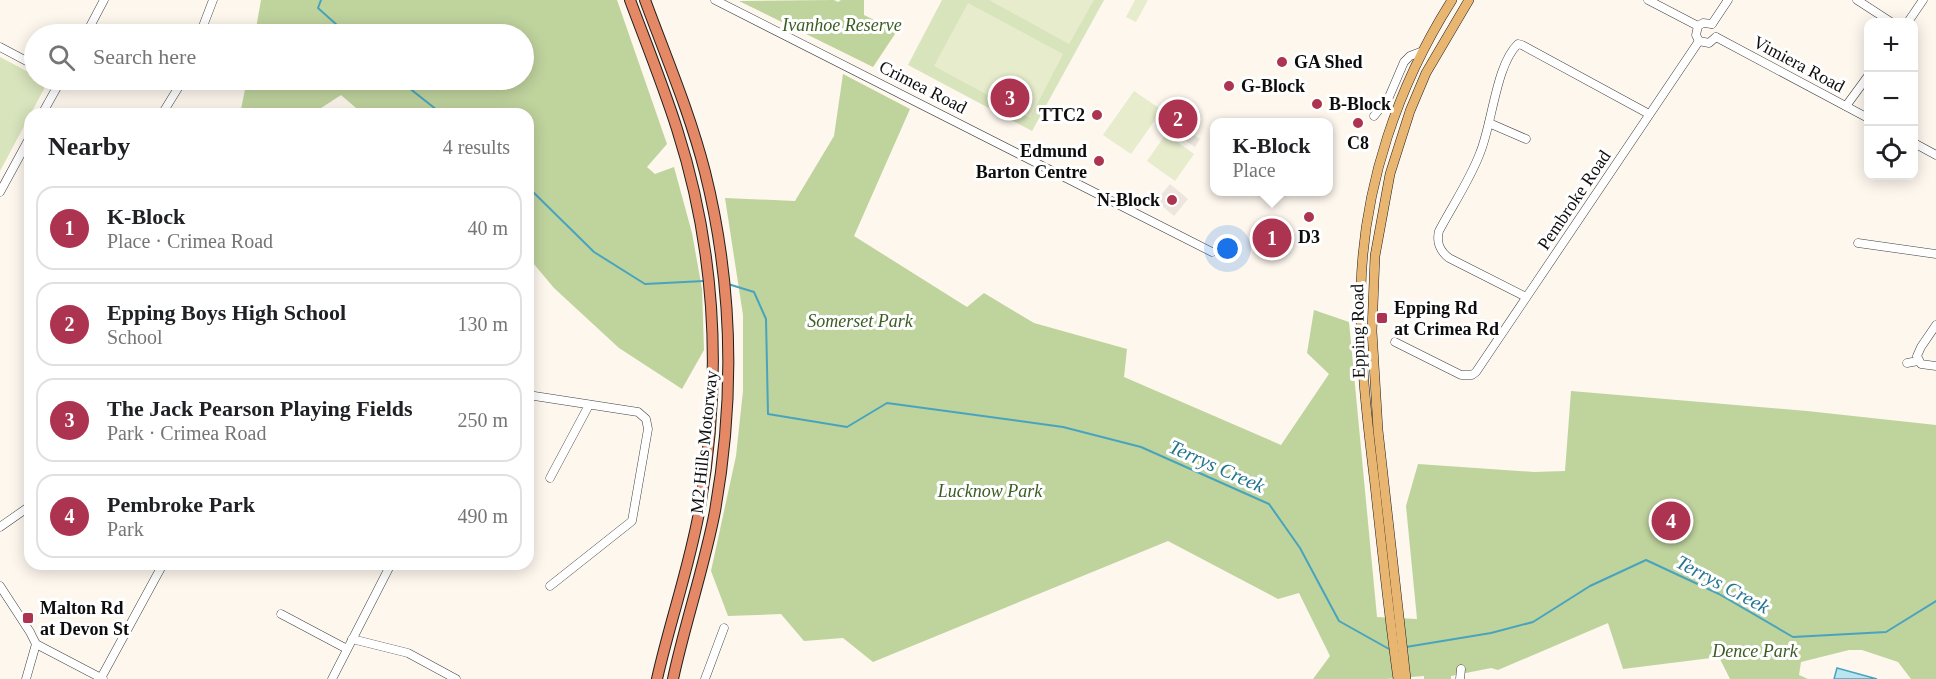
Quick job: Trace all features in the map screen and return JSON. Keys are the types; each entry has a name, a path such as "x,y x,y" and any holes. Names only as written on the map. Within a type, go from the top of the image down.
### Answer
{"highway":[{"name":"M2 Hills Motorway","path":"630,0 677,130 701,227 711,291 714,353 713,401 700,510 657,679"},
{"name":"M2 Hills Motorway","path":"645,0 705,171 717,224 730,353 728,402 714,512 674,679"}],"main road":[{"name":"Epping Road","path":"1406,679 1393,615 1364,379 1360,318 1361,284 1367,221 1383,150 1395,114 1423,51 1452,0"},
{"name":"Epping Road","path":"1398,679 1372,331 1375,256 1390,174 1410,111 1426,73 1469,0"}],"street":[{"path":"91,24 104,0"},
{"path":"204,24 213,0"},
{"name":"Crimea Road","path":"716,0 1212,252"},
{"path":"1648,0 1698,27"},
{"path":"1712,24 1728,0"},
{"path":"1857,0 1885,18"},
{"path":"1911,18 1923,0"},
{"path":"1702,23 1712,24 1716,29 1716,36 1709,43 1699,41 1696,32 1698,27 1702,23"},
{"name":"Vimiera Road","path":"1716,36 1864,115"},
{"name":"Pembroke Road","path":"1395,342 1461,375 1472,375 1699,41"},
{"path":"1526,297 1449,258 1438,243 1439,231 1478,158 1497,86 1513,49 1518,44 1526,47 1649,114"},
{"path":"0,47 24,60"},
{"path":"1374,117 1389,97 1404,62 1410,56 1423,51"},
{"path":"1846,105 1864,82"},
{"path":"45,108 55,90"},
{"path":"166,108 177,90"},
{"path":"1489,123 1526,139"},
{"path":"1918,144 1936,155"},
{"path":"0,192 24,148"},
{"path":"1858,243 1935,251"},
{"path":"1918,361 1918,352 1936,326"},
{"path":"1907,363 1918,361 1927,366 1936,366"},
{"path":"534,396 638,412 646,419 648,429 632,521 550,586"},
{"path":"550,478 589,405"},
{"path":"0,527 24,510"},
{"path":"0,586 36,644 102,679 160,570"},
{"path":"332,679 388,570"},
{"path":"281,614 347,649"},
{"path":"705,679 724,628"},
{"path":"352,639 408,653 456,679"},
{"path":"26,679 36,644"},
{"path":"1460,679 1461,669"}],"green space":[{"path":"261,0 617,0 667,144 647,167 655,174 674,167 692,233 702,289 704,350 682,389 619,348 554,288 534,264 534,108 356,108 341,95 321,108 241,108 245,90 534,90 534,24 257,24"},
{"name":"Ivanhoe Reserve","path":"834,0 838,2 864,0 864,15 897,31 873,67 739,1"},
{"path":"942,0 1104,0 1032,131 908,65"},
{"path":"989,0 1094,0 1069,44"},
{"path":"1135,0 1148,0 1136,22 1126,17"},
{"path":"968,3 1063,54 1030,118 934,66"},
{"path":"0,57 24,70 24,90 43,90 34,108 24,108 24,126 0,171"},
{"path":"843,74 910,109 854,236 967,307 984,293 1034,323 1127,349 1124,377 1281,445 1329,374 1307,353 1314,310 1349,322 1377,617 1417,619 1406,506 1418,464 1534,472 1565,471 1571,391 1807,411 1936,425 1936,679 1911,679 1898,662 1862,650 1849,650 1801,662 1799,675 1808,679 1730,679 1719,657 1623,669 1608,623 1498,670 1491,668 1451,676 1451,679 1424,679 1424,676 1386,679 1313,679 1330,656 1299,593 1278,599 1168,541 873,662 843,638 804,641 781,614 728,616 711,571 736,456 743,391 743,315 725,198 795,201 834,136"},
{"path":"1134,91 1162,110 1131,154 1103,135"},
{"path":"1166,134 1194,154 1175,181 1147,161"}],"shaded area":[{"path":"1163,114 1200,139 1195,147 1157,122"},
{"name":"N-Block","path":"1170,184 1188,199 1174,216 1156,201"},
{"path":"1272,226 1284,237 1273,250 1260,239"}],"water":[{"path":"1837,668 1877,679 1834,679"}],"waterway":[{"name":"Terrys Creek","path":"321,0 318,8 336,24"},
{"name":"Terrys Creek","path":"412,90 434,108"},
{"name":"Terrys Creek","path":"534,193 594,252 645,284 704,281"},
{"name":"Terrys Creek","path":"728,284 754,292 766,319 768,414 847,427 887,403 1063,427 1141,447 1269,504 1300,548 1339,621 1389,649 1392,648"},
{"name":"Terrys Creek","path":"1406,647 1491,633 1533,622 1590,586 1646,560 1719,594 1793,637 1886,632 1936,601"}],"place":[{"name":"GA Shed","path":"1282,62"},
{"name":"G-Block","path":"1229,86"},
{"name":"The Jack Pearson Playing Fields","path":"1010,98"},
{"name":"B-Block","path":"1317,104"},
{"name":"TTC2","path":"1097,115"},
{"name":"Epping Boys High School","path":"1178,119"},
{"name":"C8","path":"1358,123"},
{"name":"Edmund Barton Centre","path":"1099,161"},
{"name":"N-Block","path":"1172,200"},
{"name":"D3","path":"1309,217"},
{"name":"K-Block","path":"1272,238"},
{"name":"Epping Rd at Crimea Rd","path":"1382,318"},
{"name":"Pembroke Park","path":"1671,521"},
{"name":"Malton Rd at Devon St","path":"28,618"}],"park label":[{"name":"Somerset Park","path":"860,321"},
{"name":"Lucknow Park","path":"990,491"},
{"name":"Dence Park","path":"1755,651"}]}
